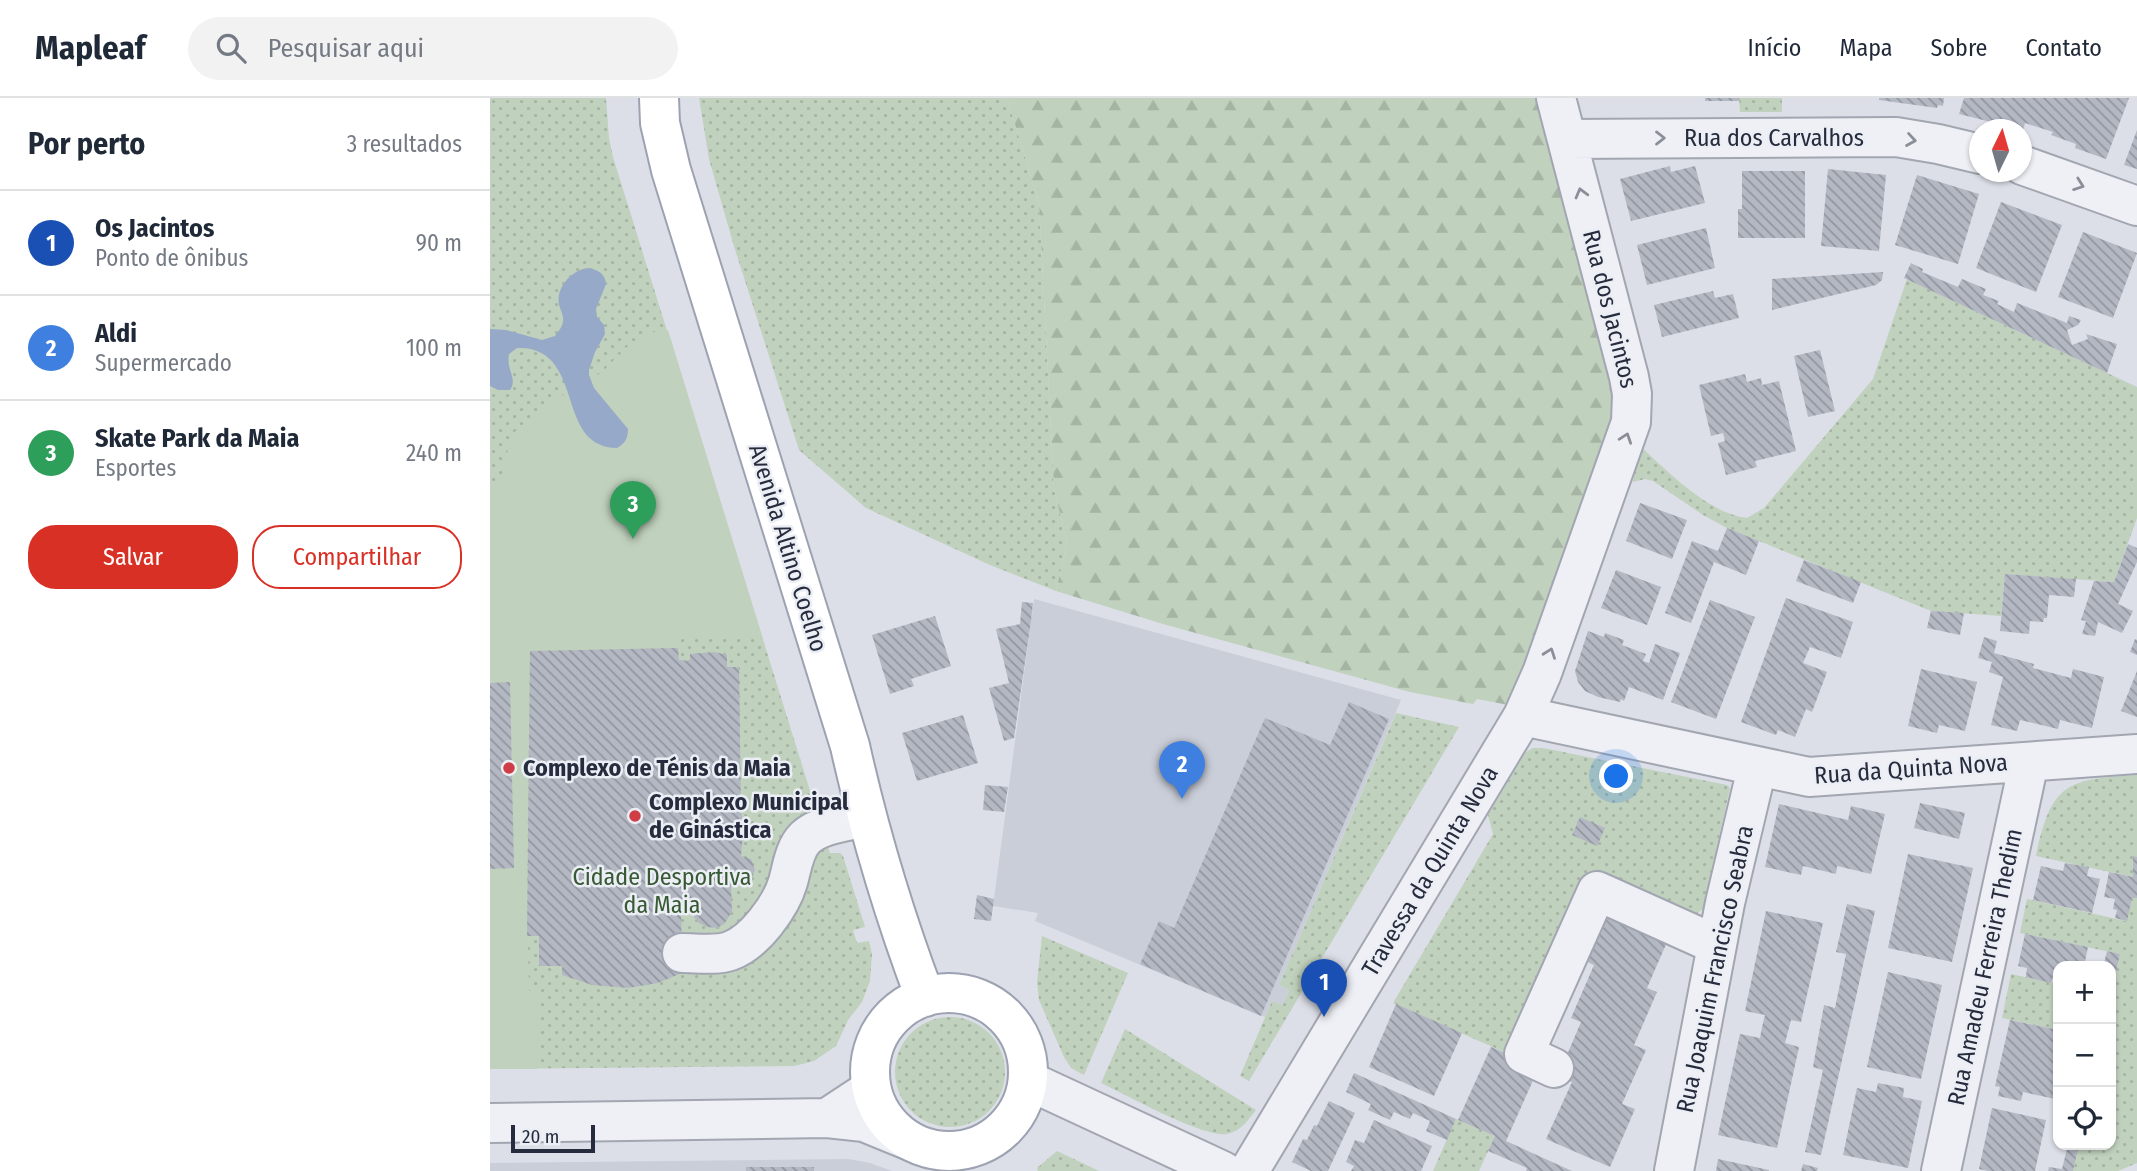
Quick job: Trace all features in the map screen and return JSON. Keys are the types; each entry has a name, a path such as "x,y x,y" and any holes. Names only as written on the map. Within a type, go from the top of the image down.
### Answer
{"main road":[{"name":"Avenida Altino Coelho","path":"659,98 660,123 671,170 850,746 866,817 905,944 925,997"},
{"path":"954,993 982,1000 1005,1016 1020,1035 1027,1057 1029,1081 1021,1106 982,1158 961,1151 925,1148 908,1140 891,1127 879,1109 872,1089 870,1065 875,1043 887,1023 904,1007 925,997 954,993"}],"street":[{"name":"Rua dos Jacintos","path":"1523,716 1542,673 1631,422 1632,394 1629,377 1556,98"},
{"name":"Rua dos Carvalhos","path":"1567,139 1896,137 1969,152"},
{"path":"2032,169 2137,206"},
{"name":"Rua da Quinta Nova","path":"1523,716 1809,777 2137,754"},
{"name":"Travessa da Quinta Nova","path":"1249,1171 1523,716"},
{"name":"Rua Amadeu Ferreira Thedim","path":"1941,1171 2029,762"},
{"name":"Rua Joaquim Francisco Seabra","path":"1674,1171 1717,945 1758,768"},
{"path":"682,953 730,951 746,943 757,933 786,889 798,846 807,836 822,828 866,817"},
{"path":"1554,1068 1524,1054 1597,891 1717,945"},
{"path":"1029,1081 1223,1171"},
{"path":"827,1118 872,1089"},
{"path":"490,1123 827,1118 864,1122 908,1140"}],"shaded area":[{"path":"1034,599 1401,700 1279,985 1289,990 1283,1005 1272,1001 1265,1017 1035,921 1038,913 993,906"},
{"path":"848,1159 892,1171 490,1171 490,1163"}],"green space":[{"name":"Cidade Desportiva da Maia","path":"490,98 606,98 613,157 816,810 830,853 840,853 843,856 865,927 853,930 857,943 869,941 872,954 870,981 862,1002 848,1020 836,1046 814,1061 794,1066 490,1069"},
{"path":"699,98 1007,98 1039,203 1054,488 1067,543 1056,591 990,565 866,508 799,450 709,159"},
{"path":"1007,98 1545,98 1621,400 1514,706 1477,699 1473,704 1410,692 1163,624 1056,591 1067,543 1054,488 1039,203"},
{"path":"1739,98 1782,98 1782,112 1740,112"},
{"path":"1907,279 2137,387 2137,518 2114,582 2005,574 2001,616 1931,611 1727,528 1653,481 1645,479 1633,482 1639,445 1689,489 1718,508 1747,518 1764,508 1873,379"},
{"path":"658,330 668,330 763,639 679,639 678,648 530,651 527,885 529,990 537,996 537,1069 490,1069 490,485 502,485 512,434 567,392 602,372 630,344"},
{"path":"1396,713 1459,727 1249,1081 1240,1076 1272,1001 1283,1005 1289,990 1279,985"},
{"path":"1533,748 1727,785 1730,788 1703,909 1686,921 1591,879 1513,1056 1393,1003 1493,834 1488,815 1526,752"},
{"path":"2137,775 2137,857 2133,857 2133,877 2036,856 2048,814 2066,790 2093,779"},
{"path":"2132,898 2137,898 2137,1163 2118,1171 2073,1171 2078,1150 2116,1150 2116,973 2120,954 2020,933 2027,899 2126,921"},
{"path":"1042,936 1128,973 1084,1075 1071,1068 1064,1057 1039,1000 1037,982"},
{"path":"2011,974 2053,983 2053,1029 2002,1018"},
{"path":"950,1017 971,1021 989,1033 1001,1051 1005,1072 1001,1093 989,1111 971,1123 950,1127 929,1123 911,1111 899,1093 895,1072 899,1051 911,1033 929,1021"},
{"path":"1125,1029 1256,1110 1244,1125 1236,1130 1227,1134 1216,1133 1183,1123 1101,1083"},
{"path":"1456,1119 1495,1136 1479,1171 1433,1171"},
{"path":"1057,1151 1099,1171 1038,1171 1037,1168"}],"water":[{"path":"588,268 600,273 606,284 596,309 597,317 604,325 605,334 595,352 589,375 594,388 628,429 626,440 617,448 599,444 586,434 578,421 559,372 549,358 534,350 517,348 509,354 513,382 510,390 498,390 490,386 490,329 506,330 542,340 555,336 563,323 559,304 560,291 566,280 576,272"}],"building":[{"path":"1705,98 1739,98 1740,101 1705,101"},
{"path":"1879,98 1944,98 1943,106 1938,105 1937,108"},
{"path":"1964,98 2129,98 2106,159 2075,148 2076,144 2032,125 2032,119 1979,119 1959,114"},
{"path":"2137,130 2137,169 2124,165"},
{"path":"1670,166 1671,172 1695,166 1705,203 1631,221 1620,179"},
{"path":"1828,169 1886,175 1879,251 1821,246"},
{"path":"1742,171 1805,171 1805,238 1738,238 1738,209 1742,209"},
{"path":"1917,175 1979,194 1958,264 1895,245"},
{"path":"2001,202 2062,225 2036,292 1976,268"},
{"path":"1706,228 1715,268 1647,285 1637,245"},
{"path":"2083,232 2137,253 2113,318 2058,297"},
{"path":"1911,263 1923,269 1922,272 1958,287 1962,279 1986,289 1983,295 1999,301 1997,304 2014,312 2017,303 2067,323 2069,316 2081,320 2078,325 2067,330 2072,345 2088,339 2086,334 2117,344 2107,373 1904,278"},
{"path":"1883,272 1882,280 1876,285 1772,310 1772,279"},
{"path":"1713,291 1715,298 1733,294 1739,318 1662,337 1654,305"},
{"path":"1820,350 1835,411 1808,417 1794,356"},
{"path":"1745,374 1747,382 1761,378 1762,385 1779,381 1796,451 1755,461 1757,467 1726,475 1718,443 1725,441 1723,433 1711,436 1699,385"},
{"path":"1640,503 1687,520 1672,559 1626,541"},
{"path":"1727,528 1759,541 1746,575 1714,562 1691,623 1665,613 1692,541 1718,551"},
{"path":"2128,544 2137,548 2137,562 2118,604 2133,611 2122,633 2098,622 2095,636 2082,634 2086,621 2081,620 2094,581 2114,582"},
{"path":"1804,560 1861,582 1853,603 1796,581"},
{"path":"1616,570 1661,587 1647,625 1601,608"},
{"path":"2005,574 2076,579 2074,597 2049,595 2047,618 2044,618 2043,622 2030,621 2029,634 2000,631"},
{"path":"1786,598 1853,622 1841,658 1810,647 1803,663 1827,672 1812,712 1806,709 1795,737 1778,730 1776,735 1741,722"},
{"path":"1710,600 1755,617 1716,719 1671,702"},
{"path":"1022,602 1033,603 1031,621 1014,738 1004,741 989,688 1009,683 996,629 1020,624"},
{"path":"1931,611 1964,613 1960,635 1927,628"},
{"path":"935,616 951,666 911,679 914,686 890,694 872,635"},
{"path":"1588,631 1604,637 1605,633 1624,640 1622,645 1646,654 1643,661 1649,663 1655,644 1680,653 1663,700 1629,687 1624,701 1621,699 1620,702 1585,691 1578,682 1575,671"},
{"path":"1984,637 1997,641 1994,653 2034,664 2033,668 2071,678 2073,669 2104,677 2092,728 2060,720 2058,729 2020,720 2017,731 1991,725 2003,677 1989,672 1992,662 1978,658"},
{"path":"2135,639 2137,640 2137,655 2130,652"},
{"name":"Complexo Municipal de Ginástica","path":"678,648 679,660 690,661 690,654 714,652 727,655 727,667 739,667 741,812 744,824 741,856 751,859 755,870 752,877 746,881 735,882 731,887 732,912 724,924 717,928 699,923 694,917 691,901 681,901 682,973 658,983 628,988 592,985 562,975 562,966 539,966 539,936 527,936 530,651"},
{"path":"1921,669 1977,682 1965,731 1939,725 1937,733 1908,726"},
{"path":"2137,671 2137,717 2121,711"},
{"path":"510,682 514,868 490,869 490,683"},
{"path":"1349,702 1389,719 1261,1016 1140,964 1159,921 1174,928 1265,718 1330,745"},
{"path":"963,715 978,763 917,781 902,733"},
{"path":"985,785 1008,787 1004,812 983,810"},
{"path":"1920,803 1965,813 1959,839 1914,828"},
{"path":"1779,804 1848,820 1851,806 1885,814 1871,874 1837,866 1836,874 1803,866 1801,875 1765,867"},
{"path":"1580,817 1605,828 1597,846 1572,835"},
{"path":"1908,854 1973,868 1952,962 1888,948"},
{"path":"2133,856 2137,857 2137,898 2132,898 2127,921 2115,918 2115,899 2104,897 2109,872 2133,877"},
{"path":"2065,863 2089,867 2087,876 2100,879 2092,913 2033,900 2041,866 2063,871"},
{"path":"977,895 994,899 991,921 974,919"},
{"path":"1601,903 1671,933 1647,988 1657,992 1634,1045 1646,1050 1622,1104 1635,1109 1610,1167 1546,1139 1572,1082 1558,1076 1581,1022 1571,1018 1594,965 1577,957"},
{"path":"1847,904 1875,911 1821,1155 1805,1152 1823,1070 1813,1067 1824,1005 1835,1008 1846,954 1836,952"},
{"path":"1766,911 1823,923 1801,1022 1791,1020 1785,1043 1799,1047 1777,1148 1718,1135 1740,1034 1760,1038 1765,1015 1745,1011"},
{"path":"2025,934 2088,947 2085,961 2053,961 2051,983 2026,977 2027,968 2018,966"},
{"path":"2107,951 2120,954 2116,972 2116,961 2104,961"},
{"path":"1888,972 1942,985 1921,1079 1867,1067"},
{"path":"1396,1004 1462,1033 1434,1096 1369,1067"},
{"path":"2010,1020 2053,1029 2053,1099 2023,1092 2021,1101 1998,1096 2000,1087 1995,1086"},
{"path":"1491,1047 1539,1067 1506,1141 1572,1171 1526,1171 1527,1168 1488,1151 1495,1136 1458,1120"},
{"path":"1354,1073 1456,1119 1447,1140 1426,1131 1430,1121 1413,1113 1410,1119 1394,1112 1390,1120 1368,1110 1371,1104 1346,1092"},
{"path":"1878,1083 1904,1088 1903,1097 1922,1101 1908,1168 1843,1155 1857,1088 1876,1092"},
{"path":"1329,1101 1355,1113 1328,1171 1311,1171 1292,1162 1303,1139 1307,1140 1314,1125 1317,1126"},
{"path":"1992,1108 2046,1120 2035,1171 1979,1169"},
{"path":"1374,1120 1432,1146 1421,1171 1351,1171 1354,1166 1346,1162 1355,1140 1364,1143"},
{"path":"2067,1150 2078,1150 2073,1171 2048,1171 2049,1167 2062,1169"},
{"path":"1718,1159 1769,1170 1769,1171 1716,1171"},
{"path":"1803,1164 1818,1168 1817,1171 1801,1171"},
{"path":"746,1167 814,1167 814,1171 746,1171"}],"place":[{"name":"Skate Park da Maia","path":"633,539"},
{"name":"Complexo de Ténis da Maia","path":"509,768"},
{"name":"Aldi","path":"1182,799"},
{"name":"Complexo Municipal de Ginástica","path":"635,816"},
{"name":"Os Jacintos","path":"1324,1017"}]}
